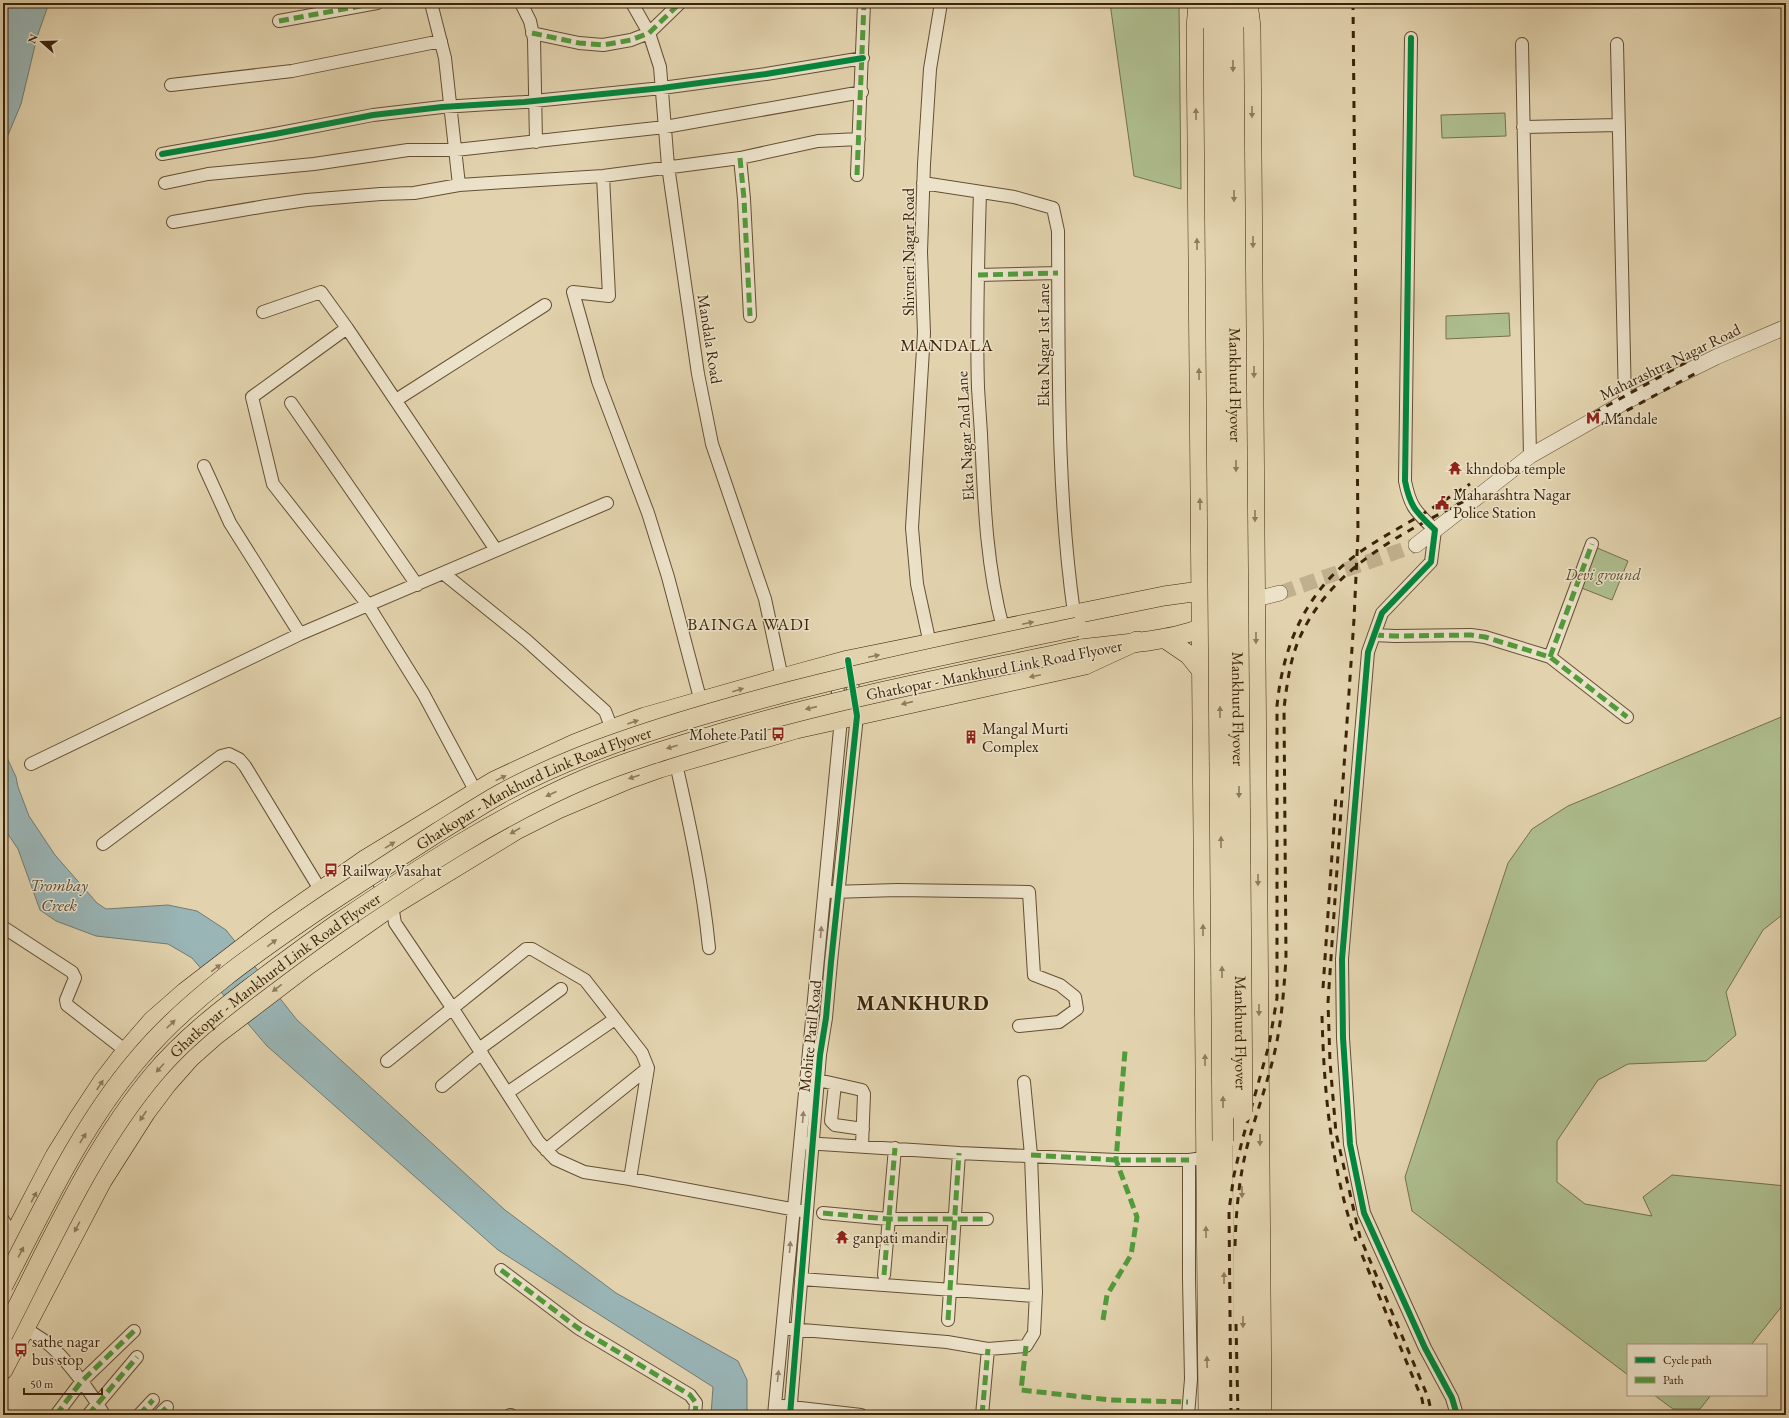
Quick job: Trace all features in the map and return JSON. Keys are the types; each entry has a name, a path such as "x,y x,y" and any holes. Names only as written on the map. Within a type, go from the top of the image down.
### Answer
{"highway":[{"path":"1198,3 1196,36 1201,670 1214,1140 1223,1193 1224,1214 1225,1415"},
{"name":"Mankhurd Flyover","path":"1213,3 1224,28 1242,1112 1244,1415"},
{"name":"Mankhurd Flyover","path":"1214,1140 1224,28 1233,3"},
{"path":"1248,3 1251,27 1262,1415"},
{"name":"Ghatkopar - Mankhurd Link Road Flyover","path":"3,1286 68,1162 114,1089 163,1031 193,1003 284,933 373,872 500,794 609,745 649,731 785,691 1076,620 1130,604 1164,596 1200,591 1256,599"},
{"name":"Ghatkopar - Mankhurd Link Road Flyover","path":"3,1335 87,1173 132,1102 154,1074 179,1047 206,1021 298,951 385,891 510,814 587,778 623,764 792,713 1082,649 1164,638 1201,629 1256,599"},
{"path":"3,1256 55,1156 103,1081 152,1021 185,992 276,922 366,859 494,781 612,729 782,678 842,662 1003,628 1076,620"},
{"path":"1164,638 1188,655 1201,670"},
{"path":"3,1370 102,1181 146,1112 163,1089 190,1058 216,1035 308,965 392,906 518,829 629,779 796,729 849,718 903,704 1085,665 1137,641"},
{"path":"1208,1415 1199,1381 1197,1159 1214,1140"},
{"path":"55,1156 102,1181"}],"street":[{"path":"279,21 377,3"},
{"path":"431,3 445,58 452,106 459,185"},
{"path":"520,3 530,22 532,33 536,101 536,142"},
{"name":"Mandala Road","path":"632,3 649,33 660,66 668,166 698,374 712,444 765,599 782,678"},
{"path":"532,33 579,43 603,44 631,40 649,33 680,3"},
{"path":"857,175 862,92 864,3"},
{"name":"Shivneri Nagar Road","path":"930,644 917,584 912,528 924,333 921,252 923,183 930,69 941,3"},
{"path":"1411,38 1406,481 1408,498 1415,511 1435,530 1431,562 1382,613 1368,652 1342,959 1343,1038 1350,1144 1364,1213 1424,1348 1452,1398 1457,1415"},
{"path":"171,85 292,71 441,41"},
{"path":"1522,44 1530,456"},
{"path":"1617,44 1625,402"},
{"path":"162,154 373,115 452,106 536,101 662,88 766,74 863,58"},
{"path":"165,183 208,174 314,164 408,150 456,150 665,127 862,92"},
{"path":"1523,127 1619,125"},
{"path":"173,222 300,201 381,194 414,193 459,185 603,176 668,166 740,158 818,141 859,138"},
{"path":"740,158 744,199 750,316"},
{"path":"603,176 609,296 573,292 598,382 648,513 668,577 701,702"},
{"name":"Ekta Nagar 1st Lane","path":"923,183 1014,197 1053,208 1058,231 1060,458 1067,561 1076,620"},
{"name":"Ekta Nagar 2nd Lane","path":"980,192 978,389 988,555 995,598 1003,628"},
{"path":"978,275 1058,273"},
{"path":"263,312 321,292 396,400 496,550"},
{"path":"396,400 545,305"},
{"name":"Maharashtra Nagar Road","path":"1416,545 1530,456 1625,402 1716,357 1786,327"},
{"path":"347,328 252,397 274,484 364,606 424,695 476,792"},
{"path":"291,403 417,585"},
{"path":"204,466 230,523 300,634"},
{"path":"31,764 300,634 607,503"},
{"path":"1550,656 1592,544"},
{"path":"443,573 526,640 605,711 612,729"},
{"path":"1256,599 1280,593"},
{"path":"1374,635 1471,635 1485,637 1550,656 1627,717"},
{"name":"Mohite Patil Road","path":"790,1411 807,1212 807,1143 818,1080 814,1063 826,1018 839,893 849,718 842,662"},
{"path":"849,718 824,892 818,960 814,1063 807,1143 794,1210 775,1411 861,1415"},
{"path":"103,844 221,756 229,754 239,759 245,766 321,891"},
{"path":"676,764 698,862 710,948"},
{"path":"366,859 392,906 395,923 453,1008 538,1141 555,1159 584,1172 630,1179 807,1212"},
{"path":"824,892 839,893 897,890 1029,892 1034,975 1060,985 1075,997 1077,1009 1059,1022 1019,1026"},
{"path":"3,927 72,972 75,978 66,1000 67,1006 126,1051"},
{"path":"387,1061 526,949 532,949 585,980 642,1054 648,1068 630,1179"},
{"path":"818,960 831,962"},
{"path":"442,1086 480,1051 561,989"},
{"path":"507,1093 615,1019"},
{"path":"546,1150 648,1068"},
{"path":"818,1080 862,1090 864,1094 862,1146"},
{"path":"783,1328 947,1342 988,1349 1026,1346 1034,1333 1035,1296 1031,1156 1024,1082"},
{"path":"835,1084 831,1122 835,1125 863,1129"},
{"path":"807,1143 959,1153 1116,1160 1197,1159"},
{"path":"884,1274 895,1148"},
{"path":"948,1320 959,1153"},
{"path":"823,1213 888,1219 987,1219"},
{"path":"3,1220 13,1236"},
{"path":"501,1270 578,1328 690,1395 696,1403 695,1415"},
{"path":"801,1279 1035,1296"},
{"path":"25,1328 46,1342 61,1356 104,1415"},
{"path":"56,1415 81,1382 134,1331"},
{"path":"982,1415 988,1349"},
{"path":"88,1415 137,1357"},
{"path":"1188,1415 1199,1381"},
{"path":"139,1415 153,1400"}],"green space":[{"path":"1110,3 1179,3 1181,189 1134,176"},
{"path":"1505,113 1506,136 1442,138 1441,115"},
{"path":"1509,313 1510,336 1446,339 1446,316"},
{"name":"Devi ground","path":"1595,547 1628,561 1612,600 1579,587"},
{"path":"1786,715 1786,915 1782,915 1763,930 1726,992 1736,1035 1706,1061 1628,1064 1598,1080 1557,1141 1557,1182 1585,1204 1652,1216 1643,1197 1672,1175 1786,1186 1786,1301 1752,1344 1627,1344 1627,1374 1412,1211 1405,1177 1508,863 1532,829 1568,806"},
{"path":"1655,1396 1710,1396 1700,1409 1673,1409"}],"water":[{"path":"3,3 49,3 37,37 21,104 3,147"},
{"name":"Trombay Creek","path":"3,749 16,777 18,787 29,816 55,855 97,903 106,909 168,905 197,911 226,930 297,1020 505,1210 616,1293 738,1361 747,1380 747,1415 711,1415 713,1387 498,1250 267,1046 192,958 168,944 96,936 56,921 40,910 18,849 3,827"}],"tunnel":[{"path":"1280,593 1416,545"}],"railway":[{"path":"1353,3 1358,533 1354,619 1328,1002 1330,1062 1336,1133 1360,1237 1428,1397 1432,1415"},
{"path":"1594,413 1694,358"},
{"path":"1602,424 1700,371"},
{"path":"1231,1415 1229,1210 1234,1175 1269,1045 1277,998 1277,706 1283,668 1288,650 1303,616 1324,584 1338,570 1367,547 1470,484"},
{"path":"1235,1246 1237,1207 1242,1169 1248,1143 1273,1058 1278,1035 1282,1002 1286,958 1284,708 1291,663 1300,637 1315,611 1332,589 1353,569 1399,536 1476,495"},
{"path":"1323,988 1336,795"},
{"path":"1322,1016 1330,1130 1340,1186 1356,1241"},
{"path":"1362,1255 1422,1399 1425,1415"},
{"path":"1236,1324 1238,1415"}],"marked path":[{"path":"279,21 377,3"},
{"path":"532,33 579,43 603,45 631,40 649,33 680,3"},
{"path":"857,175 864,3"},
{"path":"740,158 744,199 750,316"},
{"path":"978,275 1058,273"},
{"path":"1550,657 1592,544"},
{"path":"1374,635 1471,635 1485,637 1550,657 1627,717"},
{"path":"1103,1320 1107,1295 1131,1255 1137,1217 1116,1160 1125,1051"},
{"path":"884,1275 895,1148"},
{"path":"948,1320 959,1153"},
{"path":"1031,1155 1116,1160 1189,1160"},
{"path":"823,1213 888,1219 987,1219"},
{"path":"501,1270 578,1328 690,1395 696,1403 695,1415"},
{"path":"56,1415 81,1382 134,1331"},
{"path":"1026,1346 1021,1390 1111,1400 1188,1402"},
{"path":"982,1415 988,1349"},
{"path":"88,1415 137,1357"},
{"path":"139,1415 153,1400"},
{"path":"159,1415 167,1407"}],"cycle path":[{"path":"1411,38 1405,481 1409,497 1415,508 1435,530 1431,562 1382,613 1368,652 1342,959 1343,1038 1350,1144 1364,1213 1425,1348 1452,1398 1457,1415"},
{"path":"162,154 373,115 442,107 524,102 662,88 766,74 863,58"},
{"path":"790,1415 820,1055 826,1018 857,716 848,660"}],"place":[{"name":"Mandale","path":"1593,418"},
{"name":"khndoba temple","path":"1455,468"},
{"name":"Maharashtra Nagar Police Station","path":"1442,503"},
{"name":"Mohete Patil","path":"778,734"},
{"name":"Mangal Murti Complex","path":"971,737"},
{"name":"Railway Vasahat","path":"331,870"},
{"name":"ganpati mandir","path":"842,1237"},
{"name":"sathe nagar bus stop","path":"21,1350"}],"district":[{"name":"MANDALA","path":"947,345"},
{"name":"BAINGA WADI","path":"749,624"},
{"name":"MANKHURD","path":"923,1003"}]}
